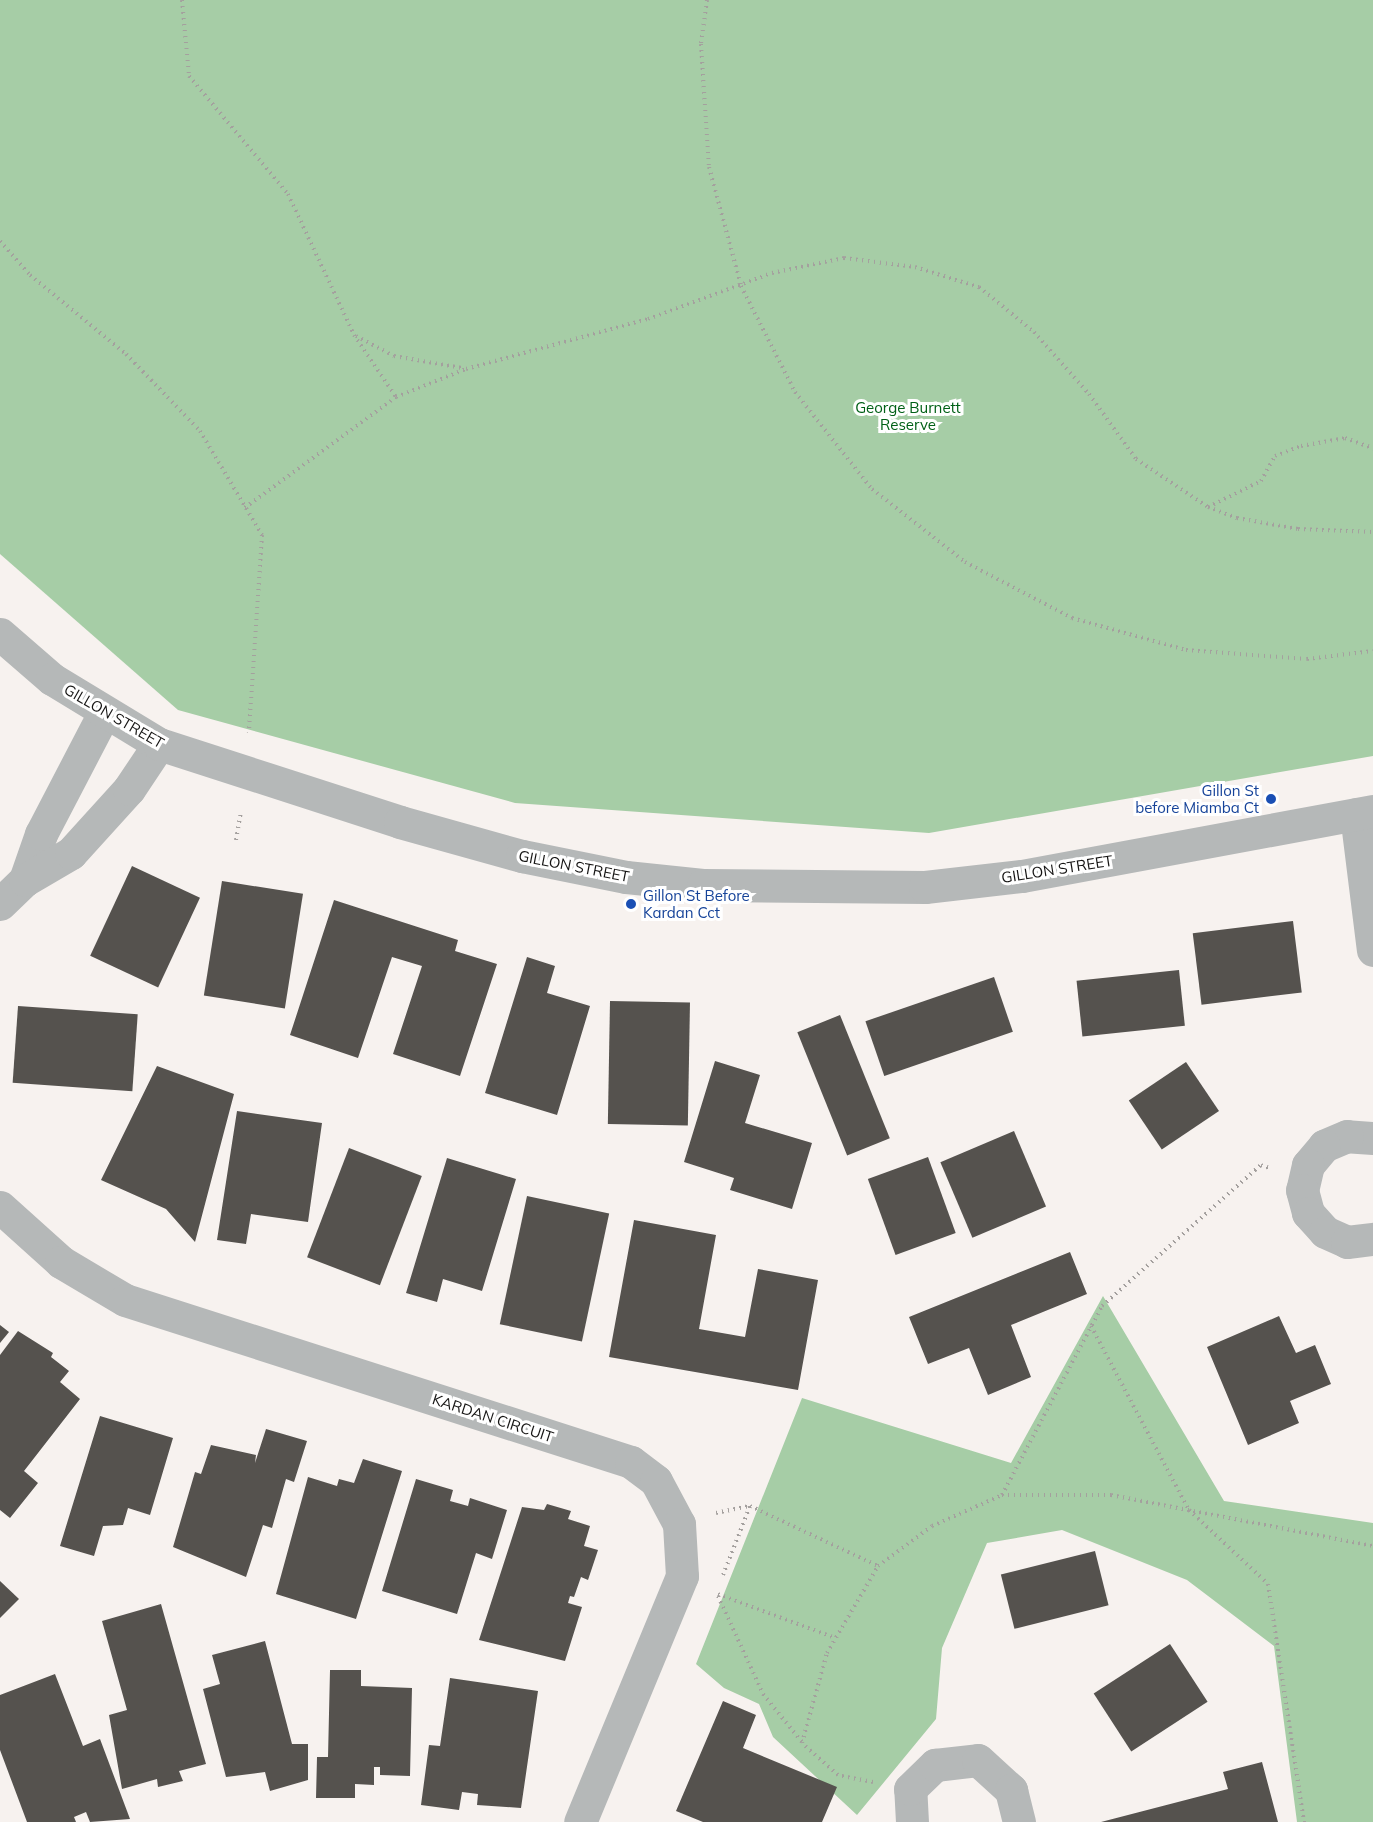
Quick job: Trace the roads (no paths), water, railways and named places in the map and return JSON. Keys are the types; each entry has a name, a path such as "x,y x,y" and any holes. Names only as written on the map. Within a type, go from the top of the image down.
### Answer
{"street":[{"name":"GILLON STREET","path":"0,634 104,713 159,744 246,776 522,856 703,885 925,887 1023,876 1365,812"},
{"path":"25,880 41,834 104,713"},
{"path":"0,904 25,880 71,853 129,789 159,744"},
{"path":"1365,812 1373,950"},
{"path":"1373,1138 1347,1136 1329,1143 1314,1155 1304,1177 1308,1213 1325,1232 1347,1242 1373,1239"},
{"name":"KARDAN CIRCUIT","path":"0,1207 61,1262 124,1300 632,1462 656,1481 673,1508 682,1540 680,1579 580,1822"},
{"path":"912,1822 910,1789 935,1765 978,1760 1011,1790 1018,1822"}],"place":[{"name":"Gillon St before Miamba Ct","path":"1271,799"},
{"name":"Gillon St Before Kardan Cct","path":"631,904"}],"park label":[{"name":"George Burnett Reserve","path":"908,416"}]}
